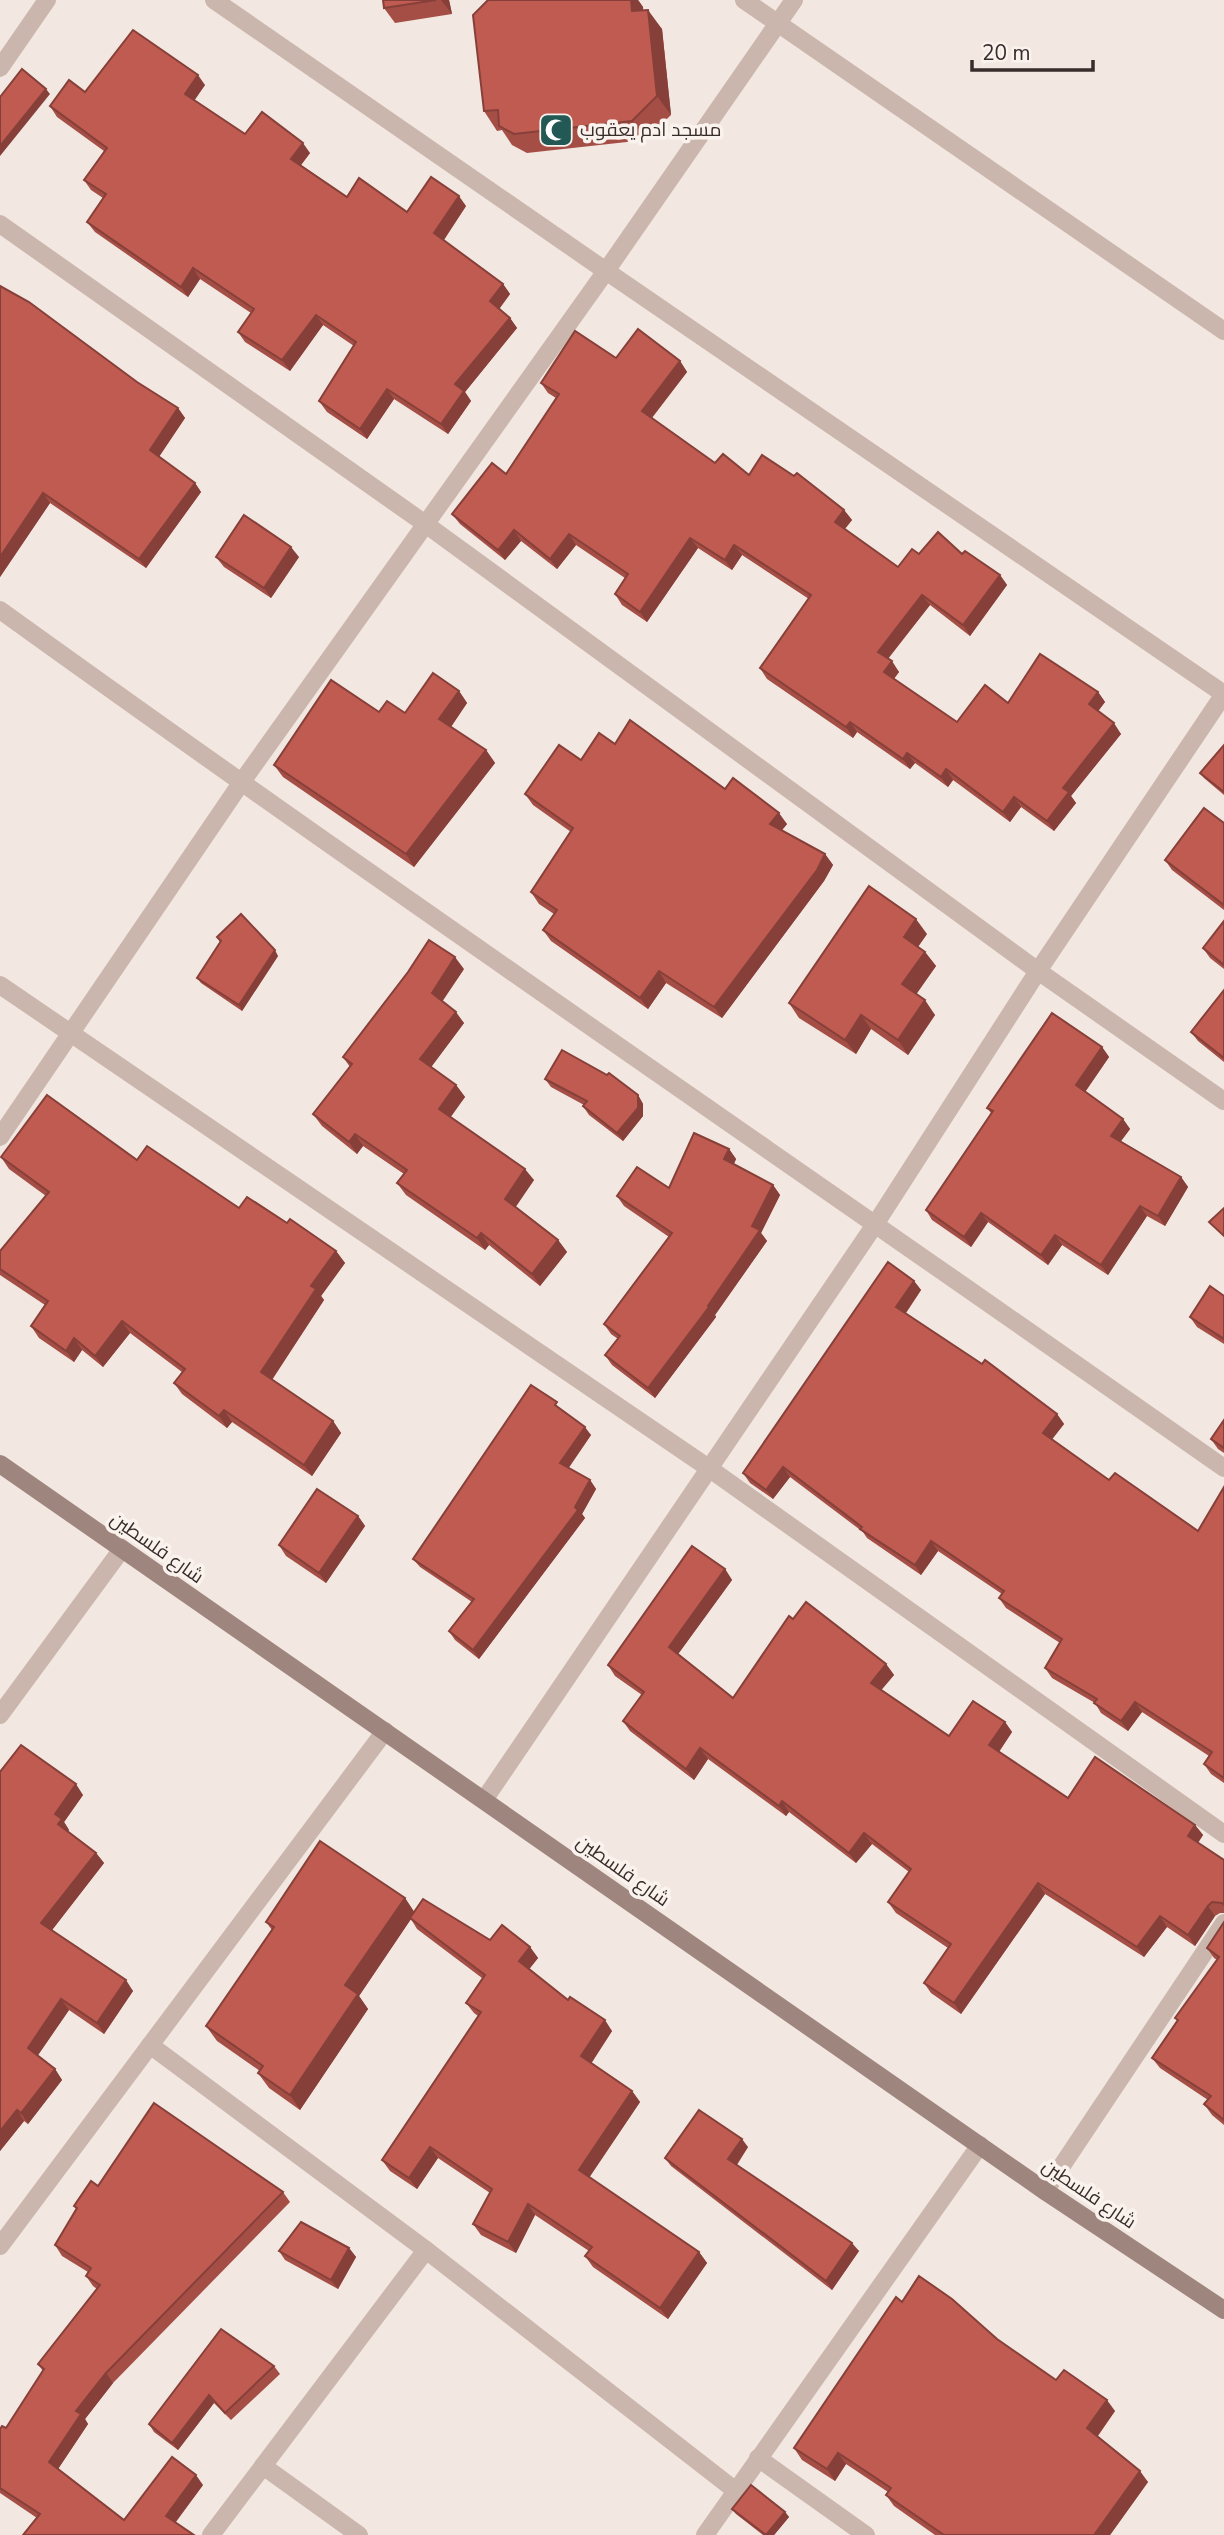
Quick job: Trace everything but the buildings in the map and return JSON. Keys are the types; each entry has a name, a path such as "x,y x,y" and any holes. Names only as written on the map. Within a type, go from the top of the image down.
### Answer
{"street":[{"path":"0,68 47,0"},
{"path":"214,0 1224,694 1038,971 876,1223 484,1800"},
{"path":"744,0 1224,331"},
{"path":"0,1137 241,783 606,271 794,0"},
{"path":"0,224 425,523 1038,971 1224,1101"},
{"path":"0,610 241,783 1224,1468"},
{"path":"0,985 710,1469 1224,1834"},
{"name":"شارع فلسطين","path":"0,1464 1045,2191 1224,2310"},
{"path":"0,1715 122,1549"},
{"path":"0,2246 386,1731"},
{"path":"1045,2191 1224,1923"},
{"path":"150,2045 426,2250 736,2491"},
{"path":"705,2535 980,2145"},
{"path":"211,2535 426,2250"},
{"path":"758,2458 866,2535"},
{"path":"263,2466 359,2535"}],"place":[{"name":"مسجد ادم يعقوب","path":"556,130"}]}
